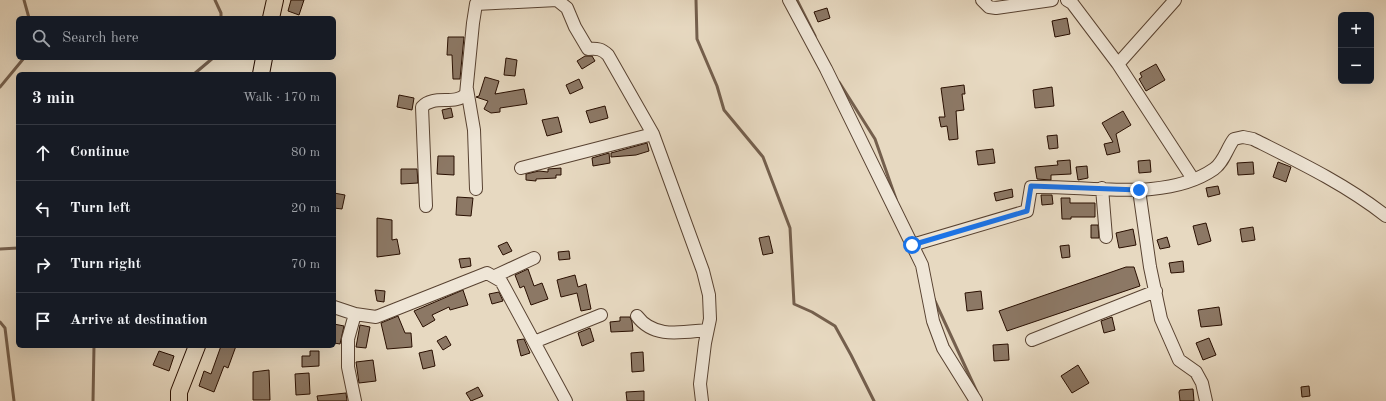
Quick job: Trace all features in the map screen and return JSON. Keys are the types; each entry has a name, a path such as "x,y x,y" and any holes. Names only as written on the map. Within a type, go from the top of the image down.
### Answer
{"main road":[{"path":"271,16 274,0"},
{"path":"261,72 264,60"},
{"path":"179,401 179,392 196,348"}],"street":[{"path":"426,206 422,107 434,100 460,98 466,94 476,4 557,0 567,8 575,27 588,49 596,48 604,50 608,55 653,134 703,271 709,295 710,319 707,330 700,384 702,401"},
{"path":"789,0 826,69 922,265 933,321 943,348 976,401"},
{"path":"982,0 989,7 996,8 1052,0"},
{"path":"1067,0 1072,3 1118,64 1193,179"},
{"path":"1118,64 1175,0"},
{"path":"467,89 474,130 476,188"},
{"path":"521,168 653,134"},
{"path":"912,245 1027,211 1031,186 1139,190 1166,186 1193,179 1214,169 1222,161 1234,139 1243,137 1253,139 1322,174 1371,204 1386,216"},
{"path":"1102,188 1106,237"},
{"path":"1139,190 1150,268 1161,319 1179,360 1196,372 1202,383 1206,401"},
{"path":"495,276 534,258"},
{"path":"336,308 355,314 376,317 478,276 487,273 495,276 501,281 566,401"},
{"path":"1032,340 1156,291"},
{"path":"355,314 348,339 349,373 355,401"},
{"path":"534,342 601,315"},
{"path":"637,316 644,324 664,334 707,330"}],"building":[{"path":"291,0 304,0 299,15 288,11"},
{"path":"827,8 830,18 818,22 814,12"},
{"path":"1067,18 1070,34 1055,37 1052,21"},
{"path":"448,37 464,37 460,79 453,79 452,55 447,55"},
{"path":"585,56 592,56 595,61 582,69 577,61"},
{"path":"506,58 517,60 515,76 504,75"},
{"path":"1156,64 1165,80 1146,91 1139,79 1142,77 1140,73"},
{"path":"485,77 499,81 495,94 524,89 527,104 500,108 500,112 491,113 484,109 488,101 476,97 479,96"},
{"path":"579,79 583,88 570,94 566,85"},
{"path":"964,85 965,94 962,94 964,110 956,111 958,139 949,140 947,126 941,127 939,117 945,117 941,88"},
{"path":"1052,87 1054,106 1035,108 1033,90"},
{"path":"399,95 414,98 412,110 397,107"},
{"path":"605,106 608,118 590,123 586,111"},
{"path":"451,108 453,117 444,119 442,110"},
{"path":"1123,111 1131,125 1116,134 1120,152 1107,155 1104,144 1113,142 1102,123"},
{"path":"558,117 562,132 547,136 542,120"},
{"path":"1057,135 1058,148 1049,149 1047,136"},
{"path":"647,143 649,151 636,155 611,157 611,153"},
{"path":"993,149 995,163 978,165 976,151"},
{"path":"609,153 610,163 593,166 592,158"},
{"path":"438,156 454,156 454,175 437,174"},
{"path":"1070,160 1071,174 1051,175 1051,180 1037,179 1035,167 1058,165 1057,161"},
{"path":"1150,160 1151,172 1139,173 1138,161"},
{"path":"1253,162 1254,174 1238,175 1237,163"},
{"path":"1278,162 1291,167 1286,182 1273,177"},
{"path":"1087,166 1088,178 1078,180 1076,167"},
{"path":"561,168 561,175 556,175 556,178 536,179 536,181 526,180 526,174 539,171 548,172 548,169"},
{"path":"401,169 417,169 418,183 401,184"},
{"path":"1218,186 1220,194 1208,197 1206,188"},
{"path":"1012,189 1013,197 996,201 994,193"},
{"path":"336,193 345,195 342,209 336,208"},
{"path":"1041,195 1052,195 1053,204 1042,205"},
{"path":"457,197 473,198 471,216 456,215"},
{"path":"1061,198 1070,198 1070,203 1095,203 1095,217 1071,217 1071,219 1062,219"},
{"path":"377,218 392,220 392,240 397,239 400,254 377,257"},
{"path":"1206,223 1211,241 1198,245 1193,226"},
{"path":"1091,225 1098,225 1099,238 1091,238"},
{"path":"1253,227 1255,240 1242,242 1240,229"},
{"path":"1133,229 1136,245 1119,248 1116,233"},
{"path":"769,236 773,253 763,255 759,238"},
{"path":"1167,237 1170,247 1160,249 1157,240"},
{"path":"507,242 512,251 503,255 498,246"},
{"path":"1069,245 1070,257 1062,258 1060,246"},
{"path":"569,251 570,259 559,260 558,252"},
{"path":"470,258 471,266 461,268 459,259"},
{"path":"1183,261 1184,272 1171,273 1169,263"},
{"path":"1126,267 1134,267 1140,286 1007,331 999,311"},
{"path":"528,269 534,286 542,283 548,299 531,305 524,286 520,288 515,275"},
{"path":"575,275 578,287 586,284 591,309 581,311 577,293 561,297 557,280"},
{"path":"375,290 385,291 384,302 377,301"},
{"path":"463,290 468,305 450,310 449,307 432,315 435,320 423,327 414,311"},
{"path":"981,291 983,309 967,311 965,293"},
{"path":"499,292 503,301 492,304 489,294"},
{"path":"1219,307 1222,325 1201,327 1198,310"},
{"path":"398,316 405,333 411,333 412,347 387,349 381,323"},
{"path":"620,317 630,317 633,331 611,332 610,322 620,321"},
{"path":"1112,317 1115,330 1104,333 1101,321"},
{"path":"336,324 344,326 340,344 336,343"},
{"path":"360,325 370,327 366,348 356,347"},
{"path":"590,328 594,341 582,346 578,333"},
{"path":"446,336 451,345 443,350 437,341"},
{"path":"1209,338 1216,355 1203,360 1196,343"},
{"path":"524,339 530,353 521,356 517,340"},
{"path":"1008,344 1009,360 994,361 993,345"},
{"path":"220,348 235,348 228,368 224,366 214,392 199,386 204,371 211,374"},
{"path":"432,350 435,366 423,369 419,353"},
{"path":"159,351 174,356 169,371 153,365"},
{"path":"310,351 319,351 319,366 302,367 302,356 310,356"},
{"path":"643,352 644,371 632,372 631,353"},
{"path":"373,360 376,381 359,383 356,362"},
{"path":"1078,365 1089,383 1072,393 1061,376"},
{"path":"269,370 270,400 253,400 253,372"},
{"path":"309,373 310,394 296,395 295,374"},
{"path":"1309,386 1310,396 1302,397 1301,387"},
{"path":"478,387 483,396 471,401 466,393"},
{"path":"1193,389 1194,401 1180,401 1180,390"},
{"path":"644,391 644,401 627,401 626,392"},
{"path":"346,393 347,401 318,401 317,396"}],"waterway":[{"path":"24,0 28,16"},
{"path":"215,0 221,16"},
{"path":"696,0 697,39 717,86 724,110 763,157 790,228 794,304 812,312 835,326 874,401"},
{"path":"797,0 815,36"},
{"path":"0,87 22,60"},
{"path":"196,72 211,60"},
{"path":"839,82 875,139 896,199"},
{"path":"0,249 16,248"},
{"path":"934,299 977,392"},
{"path":"0,322 5,328 14,401"},
{"path":"93,401 94,348"}],"route":[{"path":"912,245 1027,211 1031,186 1139,190"}]}
